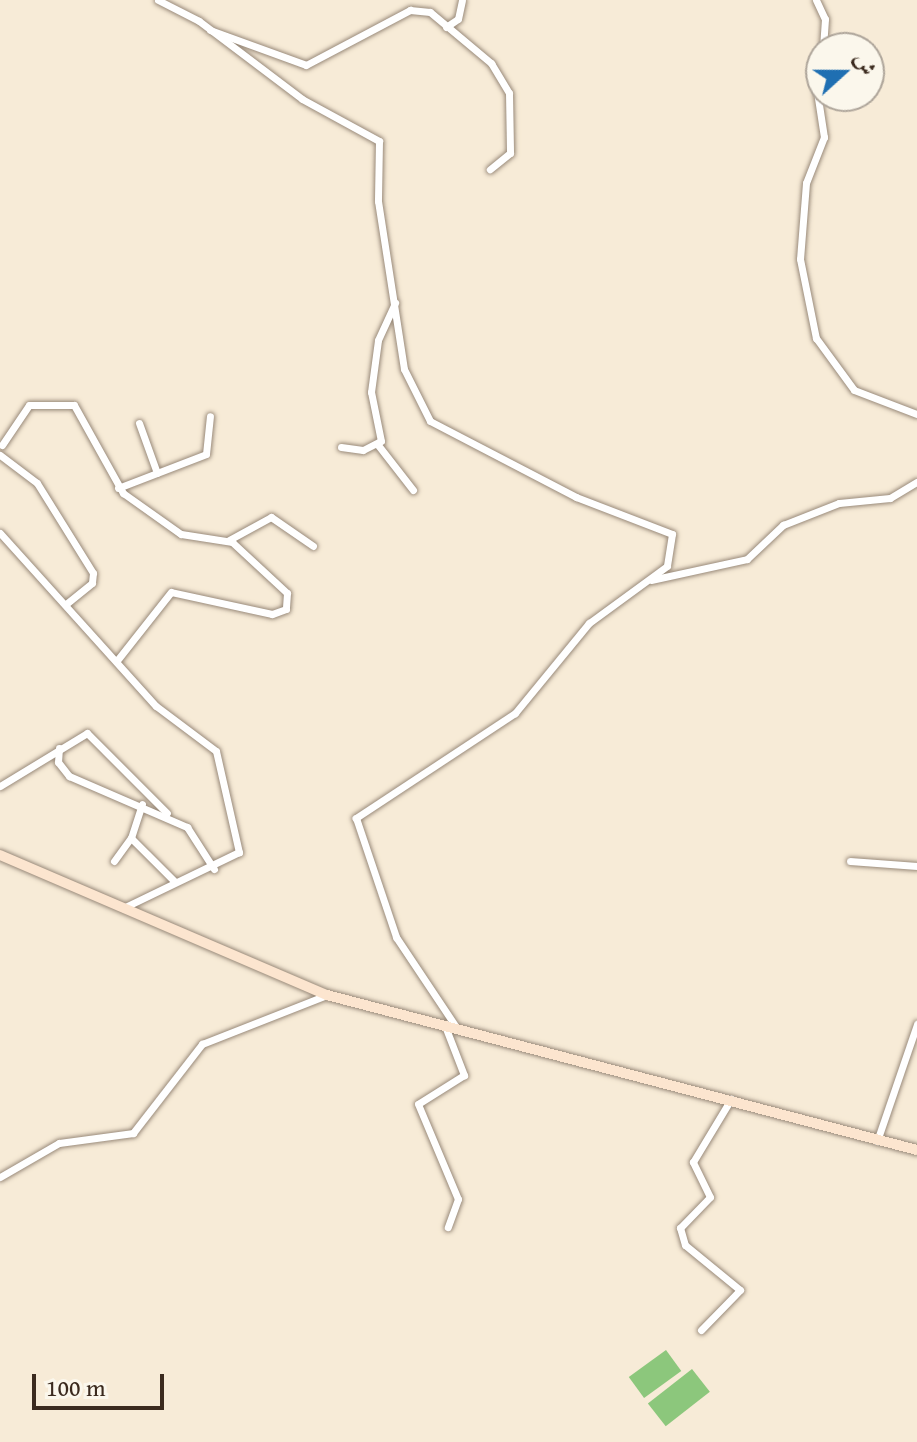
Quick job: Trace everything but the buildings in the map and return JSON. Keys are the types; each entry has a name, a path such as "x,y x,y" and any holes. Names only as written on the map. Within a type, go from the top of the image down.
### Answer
{"main road":[{"path":"0,855 327,995 917,1150"}],"street":[{"path":"158,0 208,29 302,99 377,138 378,201 407,381 430,421 576,497 670,530 674,550 651,580 589,623 515,713 356,818 392,930 458,1030"},
{"path":"446,27 458,19 462,0"},
{"path":"816,0 825,19 824,32"},
{"path":"208,29 299,65 339,53 410,10 430,12 497,69 513,104 510,153 490,169"},
{"path":"820,112 824,143 806,183 800,259 816,338 854,390 917,414"},
{"path":"396,301 378,340 371,386 378,445 413,490"},
{"path":"66,604 92,583 93,573 42,490 0,456 1,444 29,405 74,405 118,488 176,532 229,540 282,587 286,609 272,614 176,591 157,603 118,659"},
{"path":"118,488 207,452 210,416"},
{"path":"139,423 157,473"},
{"path":"341,447 378,445"},
{"path":"651,580 740,562 759,554 783,525 839,503 890,498 917,482"},
{"path":"229,540 271,517 313,546"},
{"path":"0,533 118,659 163,712 216,751 241,842 235,858 214,869 175,882 123,908"},
{"path":"0,786 59,748 91,734 167,813 190,830 214,869"},
{"path":"59,748 58,762 69,776 167,813"},
{"path":"114,861 131,838 142,804"},
{"path":"131,838 175,882"},
{"path":"850,861 917,866"},
{"path":"0,1177 59,1143 133,1133 202,1044 327,995"},
{"path":"877,1141 917,1024"},
{"path":"445,1026 464,1075 418,1104 458,1199 448,1227"},
{"path":"701,1330 740,1290 685,1245 680,1228 710,1197 693,1162 731,1099"}],"green space":[{"path":"666,1350 681,1371 644,1398 629,1377"},
{"path":"692,1369 710,1392 666,1426 648,1403"}]}
